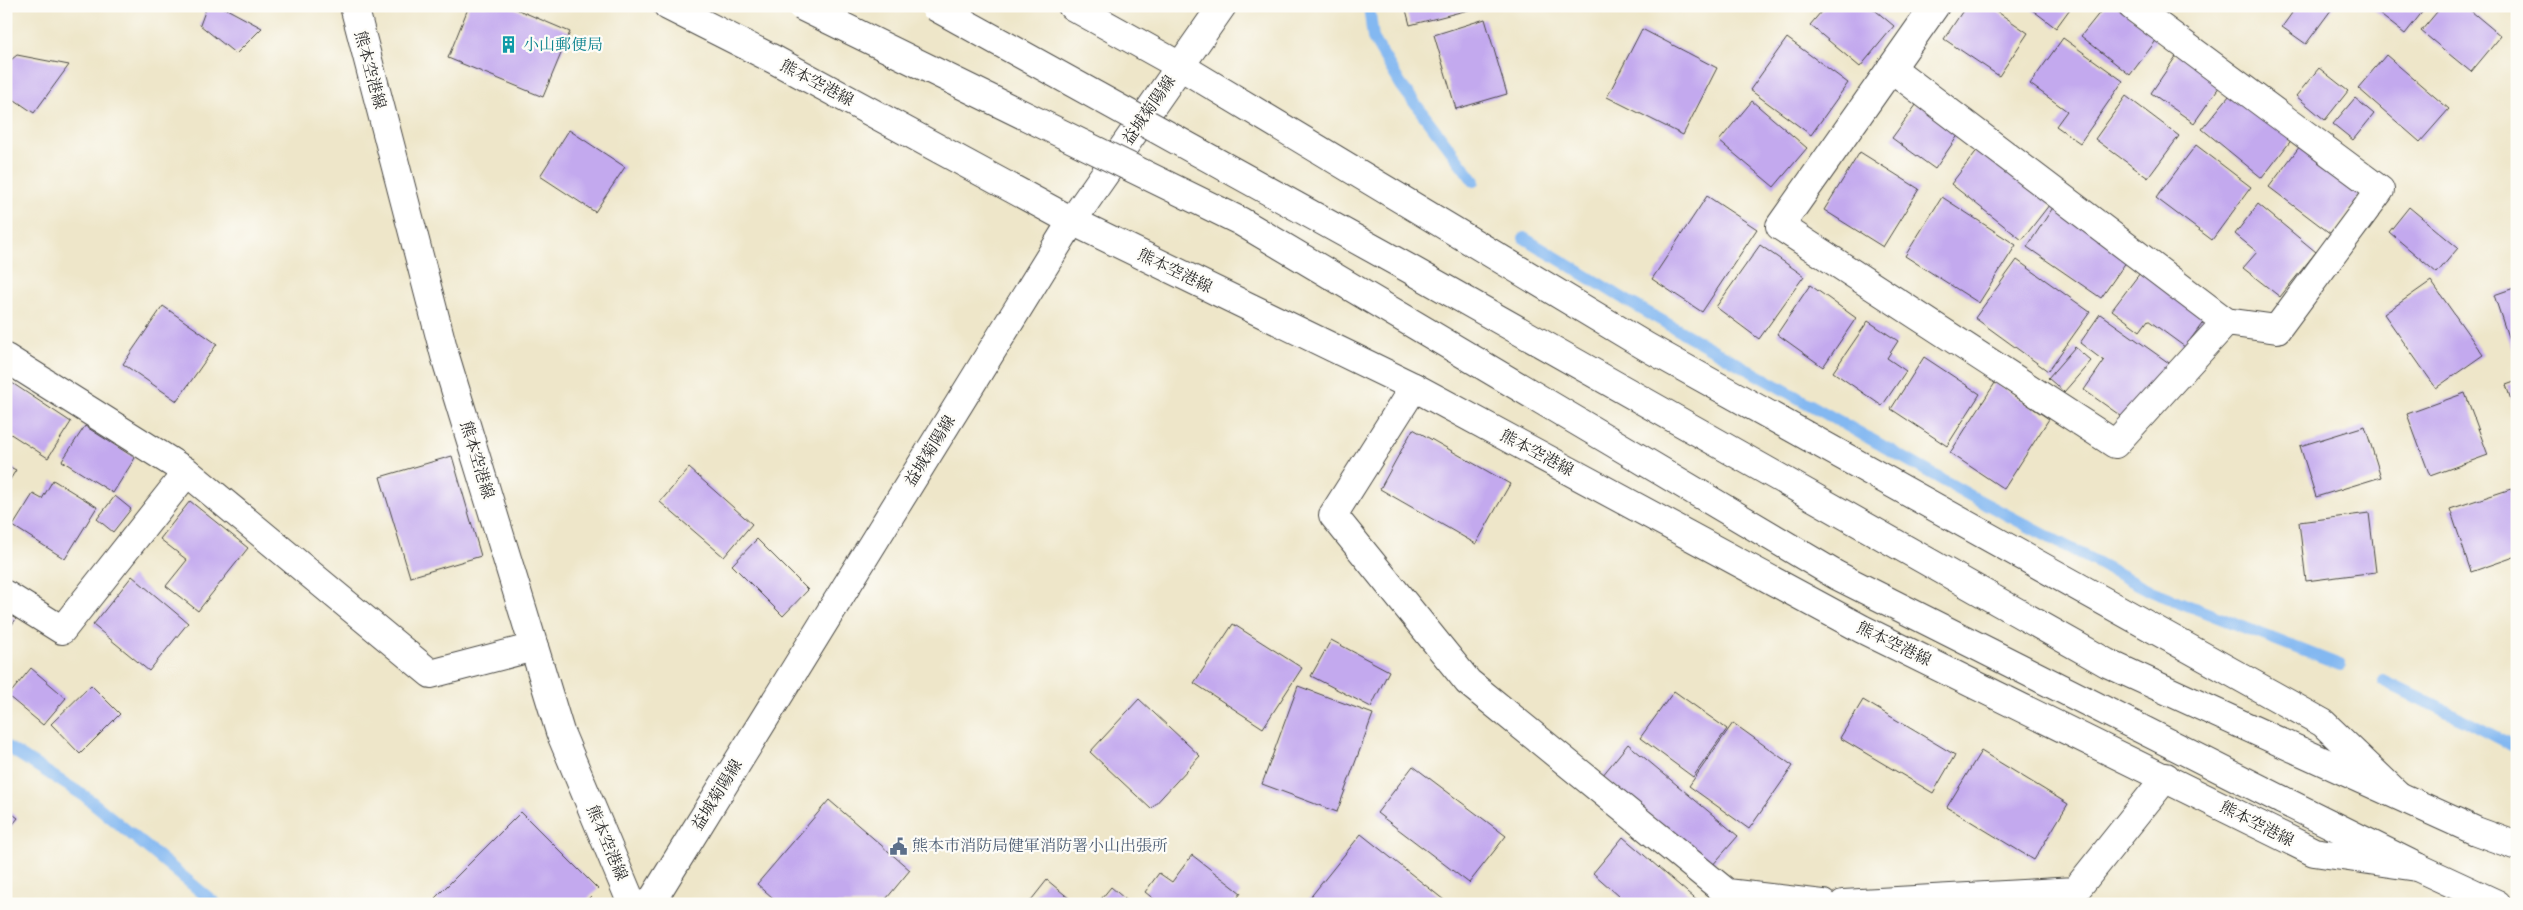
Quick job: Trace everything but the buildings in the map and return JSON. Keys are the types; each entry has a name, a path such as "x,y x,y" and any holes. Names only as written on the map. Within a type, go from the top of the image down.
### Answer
{"main road":[{"name":"熊本空港線","path":"354,6 445,356 560,732 632,904"},
{"name":"熊本空港線","path":"668,6 784,65 1072,221 1414,387 1862,629 2166,777 2314,852 2417,867"},
{"name":"熊本空港線","path":"801,6 1240,221 1836,575 2282,800 2417,867 2497,904"},
{"path":"934,6 1408,268 2107,663 2476,831 2517,846"},
{"path":"1072,6 1180,66 1647,347 2323,723 2398,795"},
{"name":"益城菊陽線","path":"650,904 1072,221 1222,6"},
{"path":"1935,6 1780,226 2115,444 2226,322"},
{"path":"1892,68 2226,322 2277,329 2380,190 2132,6"},
{"path":"6,358 187,472 430,674 534,647"},
{"path":"1414,387 1333,515 1468,682 1731,898 1824,904"},
{"path":"6,595 62,630 187,472"},
{"path":"1843,904 2075,891 2166,777"}],"waterway":[{"path":"1369,6 1373,38 1401,85 1474,181"},
{"path":"1524,238 1629,302 1971,496 2151,591 2340,665"},
{"path":"2383,681 2517,748"},
{"path":"6,746 86,797 216,904"}],"place":[{"name":"小山郵便局","path":"509,45"},
{"name":"熊本市消防局健軍消防署小山出張所","path":"898,846"}]}
